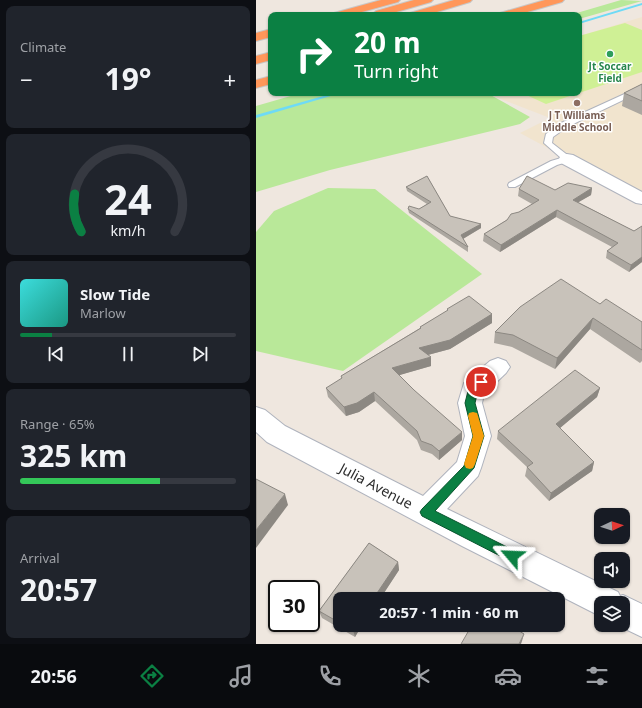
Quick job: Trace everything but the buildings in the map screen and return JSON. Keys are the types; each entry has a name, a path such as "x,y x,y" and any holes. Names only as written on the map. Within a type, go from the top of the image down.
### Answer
{"highway":[{"path":"349,12 394,0"},
{"path":"384,12 427,0"},
{"path":"424,12 466,0"},
{"path":"515,12 558,0"},
{"path":"256,37 268,34"},
{"path":"256,47 268,44"},
{"path":"256,60 268,57"},
{"path":"256,84 268,81"}],"street":[{"path":"567,159 640,196"},
{"path":"426,512 468,468 478,436 470,403 473,390 498,367"},
{"name":"Julia Avenue","path":"256,417 276,434 426,512 594,596"},
{"path":"630,614 642,620"}],"lane":[{"path":"567,159 548,143 549,136 564,125 642,88"},
{"path":"512,185 554,163 567,159"}],"shaded area":[{"name":"J T Williams Middle School","path":"642,17 642,199 520,133 550,118 493,96 582,96 582,35"}],"green space":[{"path":"621,0 642,1 582,18 582,12 580,12"},
{"name":"Jt Soccar Field","path":"625,23 642,30 642,72 582,92 582,35"},
{"path":"291,96 492,96 530,117 520,124 330,170 256,192 256,106"},
{"path":"529,96 570,96 546,104"},
{"path":"328,188 375,189 482,274 343,371 256,351 256,232 274,211"}],"waterway":[{"path":"582,22 642,4"},
{"path":"256,117 329,96"}],"slow traffic":[{"path":"470,464 478,436 473,416"}],"place":[{"name":"Jt Soccar Field","path":"610,54"},
{"name":"J T Williams Middle School","path":"577,103"}],"route":[{"path":"481,382 473,390 470,403 478,436 468,468 426,512 512,556"}]}
